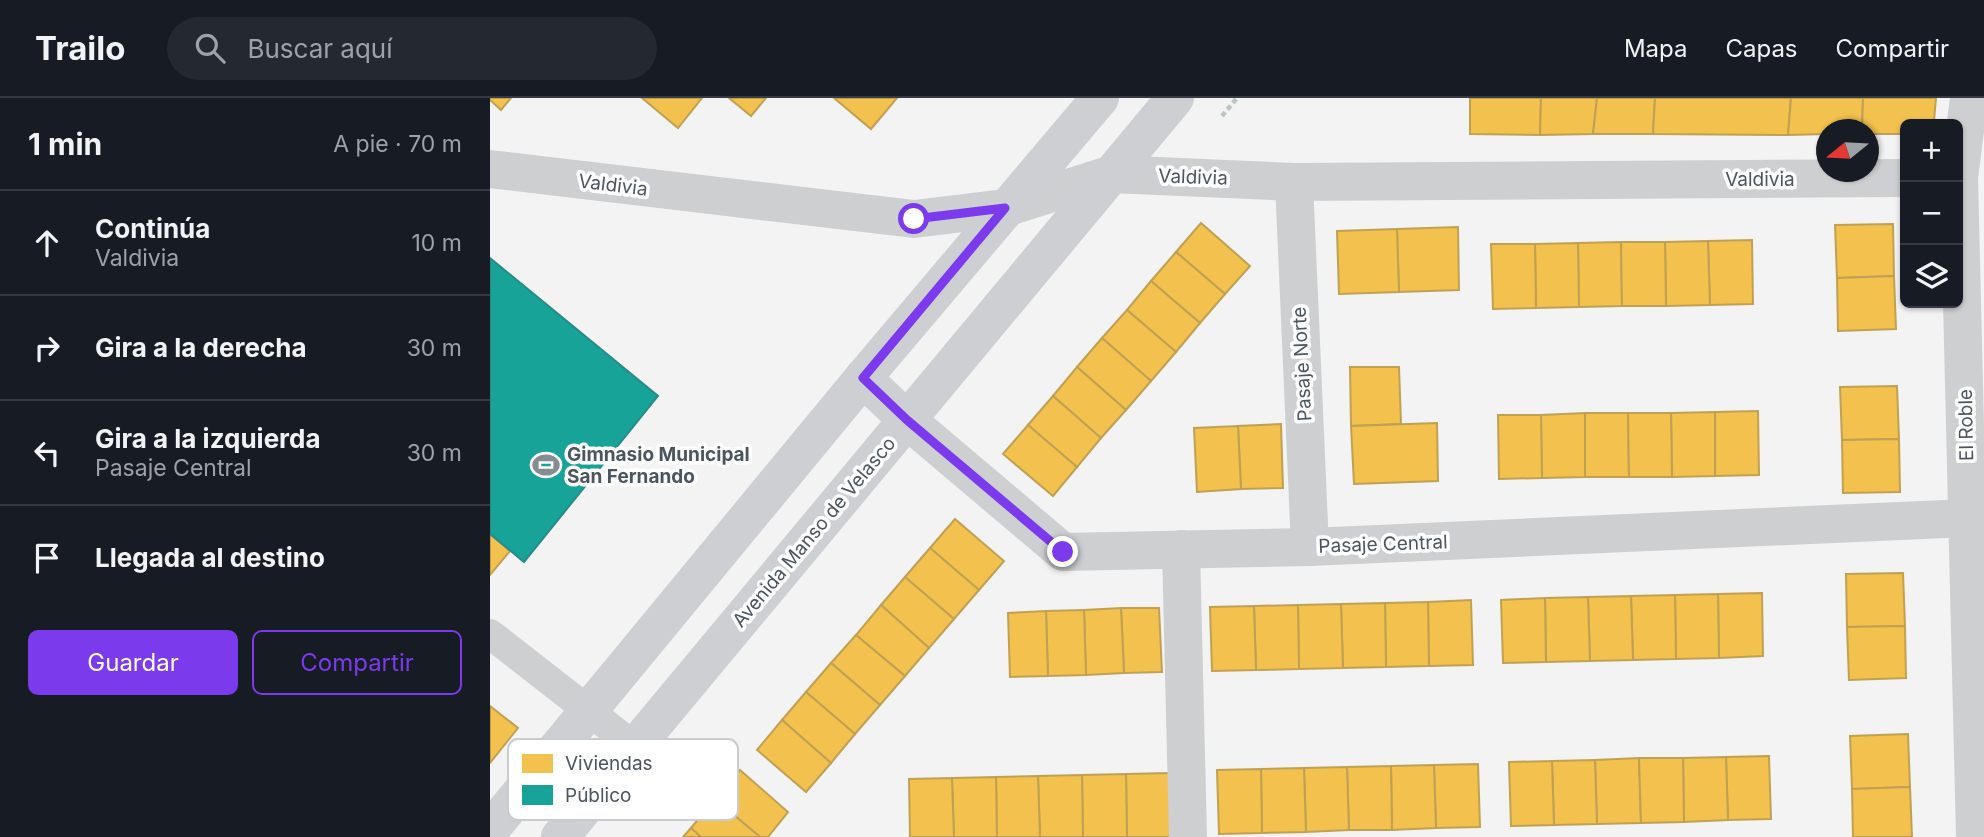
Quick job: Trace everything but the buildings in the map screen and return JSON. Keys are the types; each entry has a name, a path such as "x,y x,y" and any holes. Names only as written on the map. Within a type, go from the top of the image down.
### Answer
{"main road":[{"path":"566,739 863,378 1100,98"},
{"name":"Avenida Manso de Velasco","path":"642,739 1175,98"},
{"path":"490,830 508,808"},
{"name":"Avenida Manso de Velasco","path":"560,837 574,820"}],"street":[{"name":"El Roble","path":"1969,98 1968,518 1975,837"},
{"name":"Valdivia","path":"490,169 914,219 1005,208 1112,174 1294,182 1900,178"},
{"name":"Pasaje Norte","path":"1294,182 1310,547"},
{"name":"Pasaje Central","path":"863,378 907,420 1063,552 1310,547 1968,518"},
{"path":"1181,550 1188,837"}],"lane":[{"path":"490,634 624,739"}],"place":[{"name":"Gimnasio Municipal San Fernando","path":"546,465"}],"route":[{"path":"914,219 1005,208 863,378 907,420 1063,552"}]}
